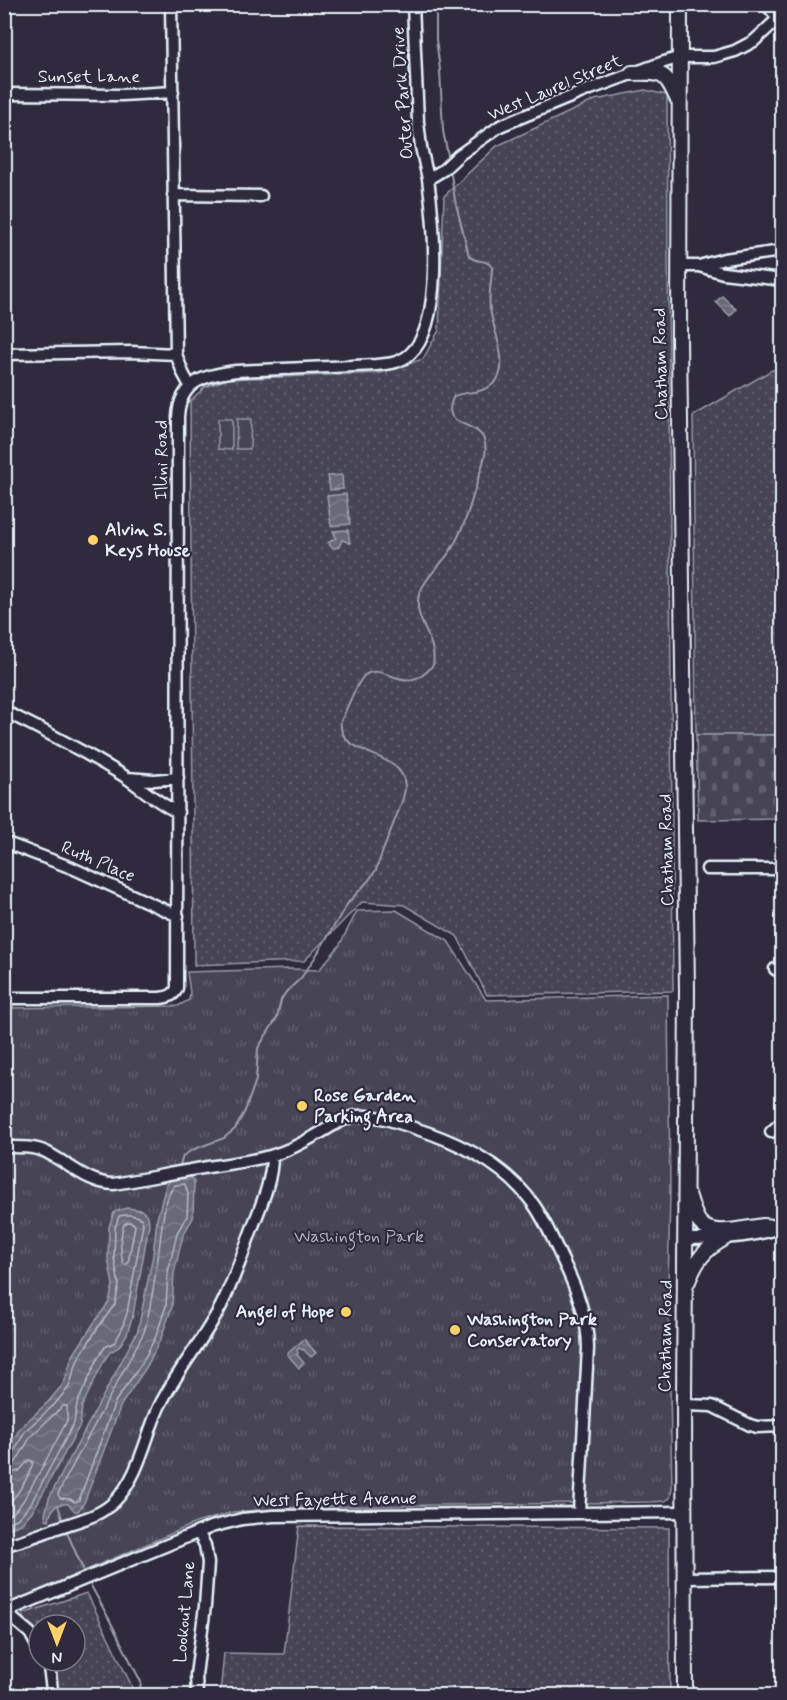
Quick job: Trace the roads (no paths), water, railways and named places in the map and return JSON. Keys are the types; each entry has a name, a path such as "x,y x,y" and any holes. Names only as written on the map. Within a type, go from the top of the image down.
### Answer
{"main road":[{"name":"Chatham Road","path":"680,4 679,267 687,991 684,1405 685,1695"},
{"path":"632,73 663,75 669,81 680,105"},
{"path":"686,1188 694,1213 707,1229 723,1231 766,1226 780,1228"},
{"path":"685,1288 703,1253 726,1238"}],"street":[{"path":"171,4 176,354 190,386 205,377 236,371 376,365 393,363 410,354 423,338 431,310 433,234 428,179"},
{"name":"Outer Park Drive","path":"413,4 418,122 428,179"},
{"name":"West Laurel Street","path":"428,179 446,168 459,155 500,126 632,73 681,57 714,57 741,49 754,41 781,17 766,4"},
{"name":"Sunset Lane","path":"4,94 122,95 173,92"},
{"path":"173,195 261,196"},
{"path":"699,267 724,259 783,251"},
{"path":"679,267 699,267 723,273 783,280"},
{"path":"4,354 131,352 176,354"},
{"name":"Illini Road","path":"4,998 160,998 175,993 178,981 178,417 180,401 190,386"},
{"path":"4,711 71,744 178,812"},
{"path":"127,778 154,780 178,778"},
{"name":"Ruth Place","path":"4,842 72,868 178,916"},
{"path":"707,869 783,869"},
{"path":"4,1147 27,1147 44,1151 104,1184 114,1184 272,1156 307,1140 338,1122 354,1116 364,1116 422,1131 479,1156 508,1177 528,1197 542,1217 566,1267 582,1309 587,1329 588,1348 579,1513"},
{"path":"771,1132 783,1122"},
{"path":"4,1545 100,1512 122,1493 128,1484 159,1407 230,1288 267,1189 272,1156"},
{"path":"685,1239 761,1234 780,1228"},
{"path":"684,1405 712,1406 757,1427 783,1426"},
{"name":"West Fayette Avenue","path":"5,1612 198,1532 242,1519 273,1516 684,1512"},
{"name":"Lookout Lane","path":"197,1695 196,1675 208,1563 205,1545 198,1532"},
{"path":"684,1578 783,1577"},
{"path":"5,1612 27,1630"},
{"path":"50,1673 53,1695"}],"water":[{"path":"722,296 736,309 730,316 716,302"},
{"path":"782,404 782,438 775,426 775,421"},
{"path":"342,475 343,489 330,490 328,476"},
{"path":"346,494 350,524 331,526 327,496"},
{"path":"348,530 350,543 342,540 339,547 330,546 329,542 336,538 333,531"},
{"path":"188,1176 194,1182 193,1218 183,1235 174,1273 172,1307 161,1338 147,1366 121,1405 84,1503 78,1511 68,1504 57,1505 49,1520 46,1519 49,1498 138,1330 153,1255 157,1219 166,1185 172,1179"},
{"path":"127,1208 141,1210 148,1216 149,1224 133,1315 127,1334 119,1347 110,1352 104,1361 82,1406 80,1425 34,1509 21,1524 5,1530 5,1455 20,1428 49,1401 64,1383 72,1357 109,1302 113,1285 108,1258 109,1227 114,1212"},
{"path":"304,1339 316,1353 311,1357 299,1348 297,1355 304,1363 299,1368 287,1354"}],"waterway":[{"path":"436,4 436,39 443,131 449,160"},
{"path":"179,1168 183,1156 192,1150 224,1138 235,1129 245,1111 256,1080 258,1048 277,1018 281,1000 301,978 348,903 376,870 403,798 405,786 402,774 394,765 349,742 342,733 341,721 355,690 365,675 380,672 396,678 414,679 423,675 433,665 432,647 419,613 419,595 424,584 458,538 485,455 485,442 480,434 457,421 452,416 450,408 454,396 484,389 493,384 501,368 500,348 490,304 492,267 486,262 474,260 469,256 455,200 450,168"},
{"path":"58,1505 63,1522"},
{"path":"66,1530 85,1574"},
{"path":"89,1582 141,1682 139,1696"}],"place":[{"name":"Alvin S. Keys House","path":"93,540"},
{"name":"Rose Garden Parking Area","path":"302,1106"},
{"name":"Angel of Hope","path":"346,1312"},
{"name":"Washington Park Conservatory","path":"455,1330"}],"park label":[{"name":"Washington Park","path":"359,1237"}]}
